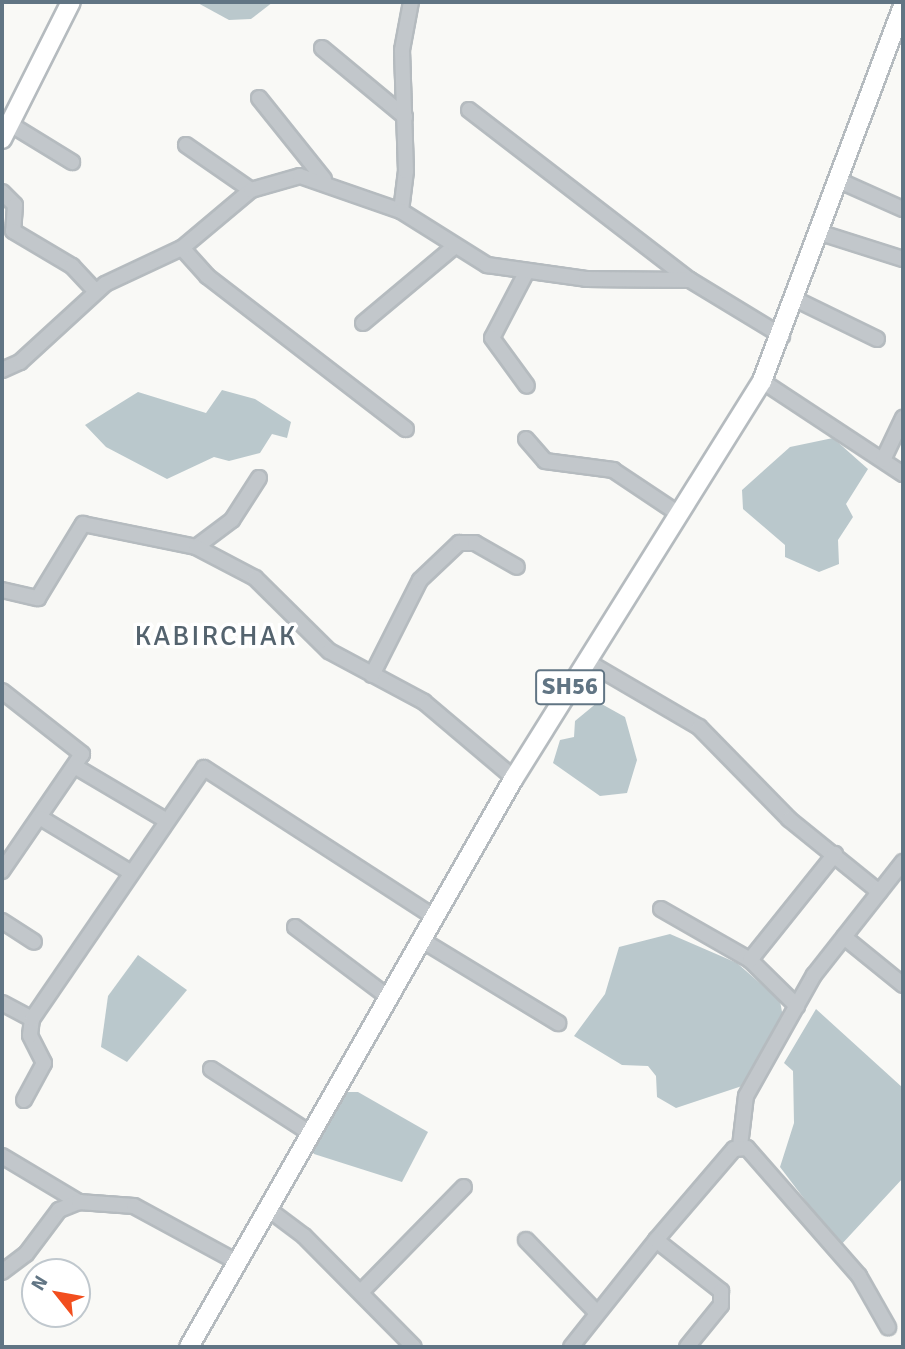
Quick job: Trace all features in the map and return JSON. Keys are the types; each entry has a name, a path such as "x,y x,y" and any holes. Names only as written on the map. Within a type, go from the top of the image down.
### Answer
{"main road":[{"path":"6,132 71,2"},
{"name":"SH56","path":"189,1347 387,996 514,778 762,381 797,300 903,5"}],"street":[{"path":"401,211 405,117 402,50 411,2"},
{"path":"322,48 405,117"},
{"path":"259,98 324,179"},
{"path":"469,110 690,280 782,336"},
{"path":"6,132 72,162"},
{"path":"186,145 251,190"},
{"path":"2,370 20,362 96,292 182,248 251,190 300,176 324,179 401,211 454,247 487,265 526,273 690,280"},
{"path":"840,181 903,209"},
{"path":"2,192 15,205 13,231 72,267 96,292"},
{"path":"821,233 903,259"},
{"path":"363,324 454,247"},
{"path":"182,248 207,276 406,429"},
{"path":"526,273 492,338 527,386"},
{"path":"797,300 877,339"},
{"path":"762,381 903,474"},
{"path":"883,460 903,418"},
{"path":"526,439 545,461 613,470 679,514"},
{"path":"196,547 232,520 259,478"},
{"path":"2,590 38,598 83,524 196,547 255,578 328,651 424,702 514,778"},
{"path":"372,675 420,580 459,543 475,543 517,567"},
{"path":"588,662 699,727 789,819 879,892"},
{"path":"2,691 80,749 76,767 2,871"},
{"path":"76,767 164,819"},
{"path":"24,1100 44,1063 30,1035 32,1020 164,819 209,767 433,916"},
{"path":"41,818 130,872"},
{"path":"750,961 835,855"},
{"path":"571,1347 596,1312 656,1240 740,1146 746,1096 797,1006 844,937 903,862"},
{"path":"661,909 750,961 797,1006"},
{"path":"2,921 34,942"},
{"path":"295,927 387,996"},
{"path":"844,937 903,985"},
{"path":"420,939 558,1023"},
{"path":"2,1003 32,1020"},
{"path":"211,1069 310,1133"},
{"path":"740,1146 754,1153 859,1276 888,1327"},
{"path":"2,1157 79,1202"},
{"path":"361,1292 464,1187"},
{"path":"2,1272 26,1254 59,1210 79,1202 134,1206 237,1262"},
{"path":"268,1209 361,1292 414,1347"},
{"path":"526,1240 596,1312"},
{"path":"656,1240 721,1291 721,1305 687,1347"}],"shaded area":[{"path":"196,2 273,2 251,19 229,20"},
{"path":"222,390 255,399 291,422 287,438 272,434 260,453 229,461 214,457 167,479 106,447 85,425 138,392 206,413"},
{"path":"833,438 868,469 846,504 853,517 838,540 839,564 819,572 785,557 785,545 743,509 742,490 790,447"},
{"path":"598,702 625,717 637,760 627,793 600,796 553,763 560,740 574,737 575,721"},
{"path":"670,934 737,963 780,1001 783,1017 742,1086 676,1108 657,1097 656,1076 648,1066 622,1065 574,1036 605,994 619,947"},
{"path":"138,955 187,990 127,1062 101,1047 108,996"},
{"path":"816,1009 903,1088 903,1178 840,1246 780,1167 794,1123 793,1071 784,1063"},
{"path":"346,1092 358,1092 428,1132 402,1182 314,1154 308,1143"}],"district":[{"name":"KABIRCHAK","path":"216,636"}]}
